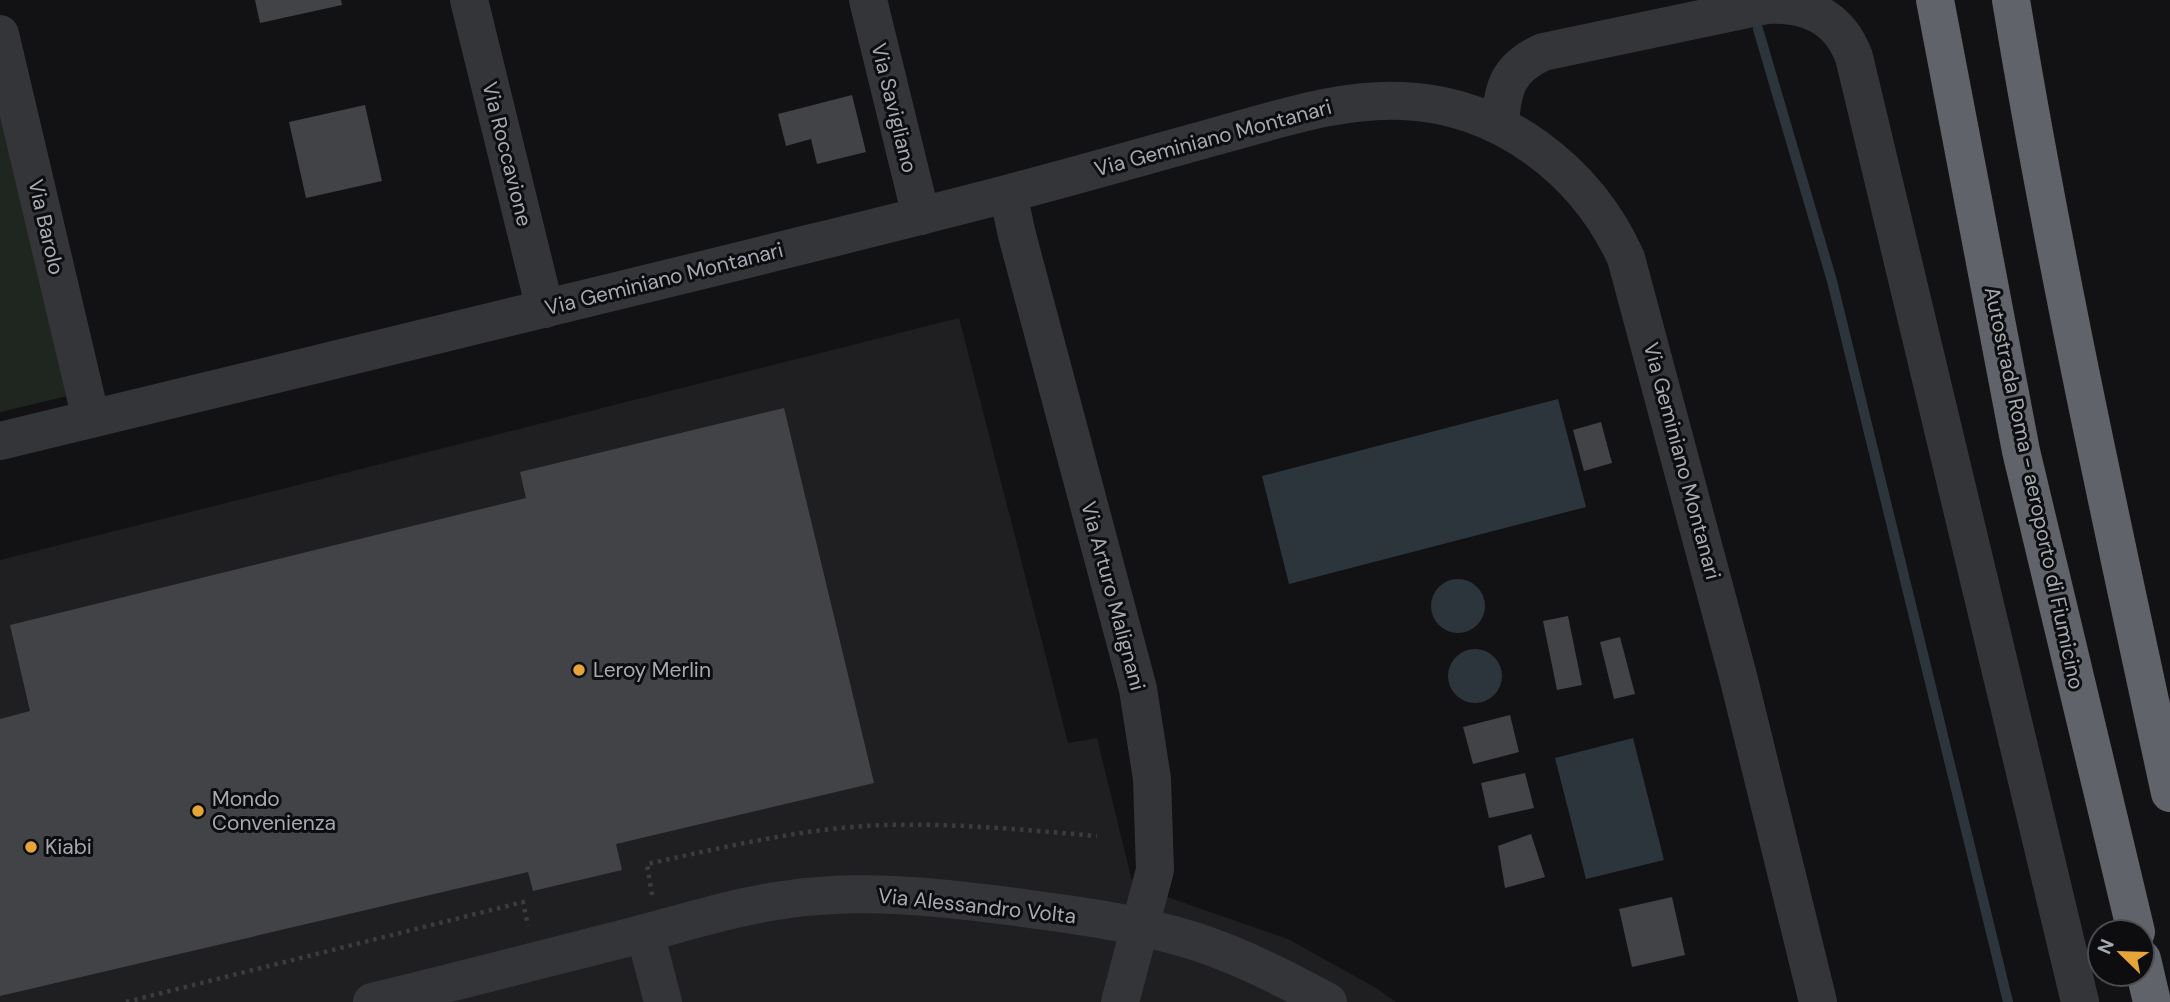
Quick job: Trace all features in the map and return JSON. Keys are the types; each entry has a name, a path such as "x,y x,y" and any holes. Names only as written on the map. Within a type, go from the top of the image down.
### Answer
{"highway":[{"path":"2011,0 2034,138 2091,429 2170,793"},
{"name":"Autostrada Roma - aeroporto di Fiumicino","path":"1936,12 2021,451 2133,918"}],"street":[{"name":"Via Roccavione","path":"469,0 545,309"},
{"name":"Via Savigliano","path":"868,0 921,216"},
{"path":"1500,125 1504,90 1509,79 1526,61 1543,52 1767,5 1796,5 1810,10 1822,15 1843,34 1854,57 2080,1002"},
{"name":"Via Barolo","path":"0,34 92,419"},
{"name":"Via Geminiano Montanari","path":"0,441 921,216 1289,116 1350,102 1405,101 1460,110 1500,125 1544,151 1597,206 1621,246 1630,270 1738,676 1818,1002"},
{"name":"Via Arturo Malignani","path":"1007,194 1138,689 1152,779 1155,870 1120,1002"},
{"name":"Via Alessandro Volta","path":"372,1002 643,915 829,894 910,895 1069,914 1141,928 1201,943 1260,966 1328,1002"},
{"path":"643,915 663,1002"}],"path":[{"path":"643,915 653,895 647,864 788,834 883,825 983,827 1097,836"},
{"path":"126,1002 523,902 528,926 540,923"},
{"path":"153,995 154,1002"}],"shaded area":[{"path":"0,85 76,394 0,412"},
{"path":"959,318 1068,743 1097,738 1133,885 1288,939 1396,1002 0,1002 0,560"},
{"path":"1558,399 1586,507 1289,584 1262,476"},
{"path":"1463,579 1473,583 1481,591 1485,606 1481,621 1473,629 1453,633 1443,629 1435,621 1431,601 1435,591 1443,583"},
{"path":"1480,649 1490,653 1498,661 1502,676 1498,691 1490,699 1470,703 1460,699 1452,691 1448,671 1452,661 1460,653"},
{"path":"1633,738 1664,860 1586,879 1555,758"}],"building":[{"path":"255,0 341,0 342,5 260,23"},
{"path":"852,95 866,152 817,164 811,139 786,146 778,114"},
{"path":"365,105 382,181 306,198 289,122"},
{"name":"Leroy Merlin","path":"784,408 874,783 616,844 622,870 533,891 528,872 0,996 0,719 30,711 10,625 526,498 520,472"},
{"path":"1601,422 1612,463 1584,471 1573,430"},
{"path":"1568,616 1582,685 1557,690 1543,621"},
{"path":"1620,637 1635,694 1614,699 1600,642"},
{"path":"1510,715 1519,752 1473,764 1463,727"},
{"path":"1525,773 1534,808 1489,818 1481,783"},
{"path":"1531,834 1545,877 1505,888 1498,846"},
{"path":"1672,897 1685,955 1632,967 1619,909"}],"waterway":[{"path":"1758,29 1832,281 2008,1002"}],"place":[{"name":"Leroy Merlin","path":"579,670"},
{"name":"Mondo Convenienza","path":"198,811"},
{"name":"Kiabi","path":"31,847"}]}
